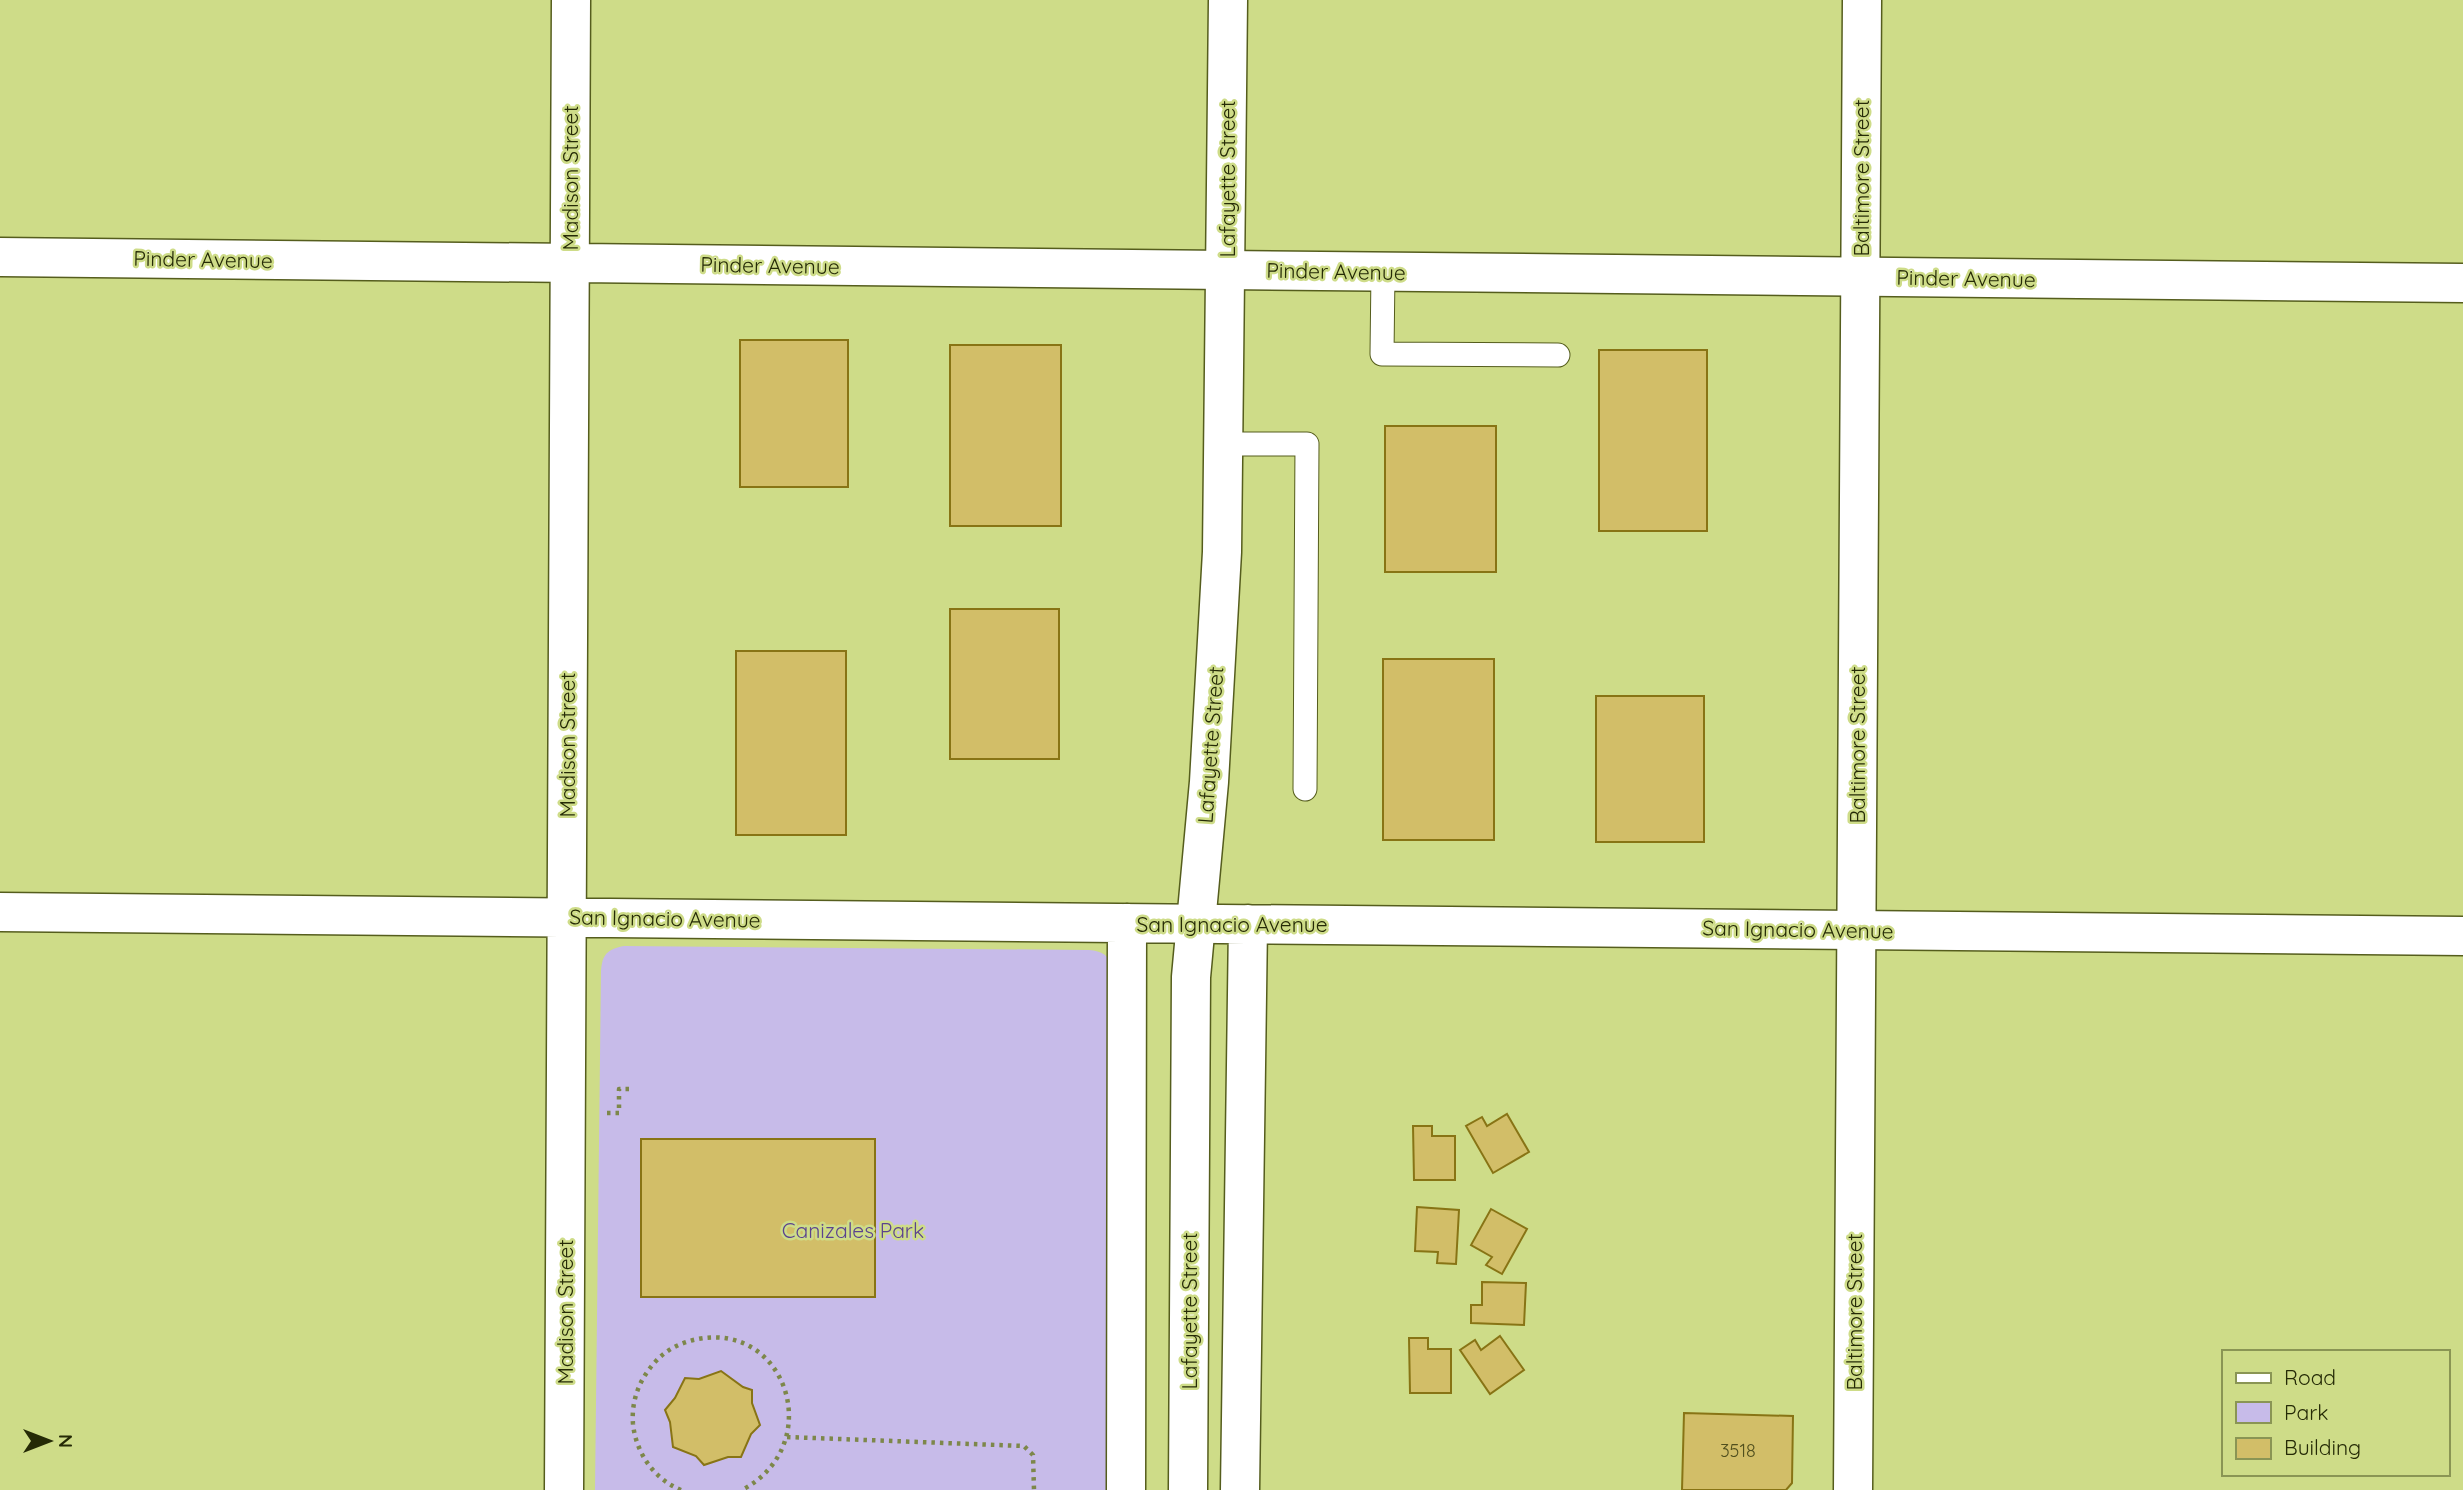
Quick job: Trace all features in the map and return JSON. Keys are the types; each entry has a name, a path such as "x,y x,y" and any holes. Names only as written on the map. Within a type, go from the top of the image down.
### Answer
{"street":[{"name":"Madison Street","path":"564,1490 571,0"},
{"name":"Lafayette Street","path":"1188,1490 1191,977 1209,782 1222,552 1228,0"},
{"name":"Baltimore Street","path":"1853,1490 1862,0"},
{"name":"Pinder Avenue","path":"0,257 2463,283"},
{"name":"San Ignacio Avenue","path":"0,912 2463,936"},
{"path":"1126,1490 1128,923"},
{"path":"1240,1490 1248,923"}],"lane":[{"path":"1383,272 1382,354 1558,355"},
{"path":"1223,444 1307,444 1306,789"}],"path":[{"path":"603,1113 619,1113 619,1089 633,1089"},
{"path":"681,1490 664,1480 646,1461 635,1438 632,1413 643,1377 659,1357 680,1344 705,1338 730,1340 753,1350 773,1367 786,1391 790,1417 780,1456 763,1477 742,1490"},
{"path":"787,1437 1024,1446 1033,1455 1034,1490"}],"green space":[{"name":"Canizales Park","path":"624,946 1089,950 1107,957 1112,968 1107,1490 595,1490 601,971 607,953"}],"building":[{"path":"740,340 848,340 848,487 740,487"},
{"path":"950,345 1061,345 1061,526 950,526"},
{"path":"1599,350 1707,350 1707,531 1599,531"},
{"path":"1385,426 1496,426 1496,572 1385,572"},
{"path":"950,609 1059,609 1059,759 950,759"},
{"path":"736,651 846,651 846,835 736,835"},
{"path":"1383,659 1494,659 1494,840 1383,840"},
{"path":"1596,696 1704,696 1704,842 1596,842"},
{"path":"1507,1114 1529,1152 1493,1173 1466,1126 1482,1117 1487,1126"},
{"path":"1413,1126 1432,1126 1432,1136 1455,1136 1455,1180 1414,1180"},
{"path":"641,1139 875,1139 875,1297 641,1297"},
{"path":"1417,1207 1459,1210 1456,1264 1437,1263 1438,1252 1415,1251"},
{"path":"1491,1209 1527,1229 1502,1274 1486,1265 1492,1257 1471,1245"},
{"path":"1482,1282 1526,1283 1524,1325 1471,1323 1471,1305 1482,1305"},
{"path":"1500,1336 1524,1370 1490,1394 1460,1350 1475,1340 1481,1350"},
{"path":"1409,1338 1428,1338 1428,1349 1451,1349 1451,1393 1410,1393"},
{"path":"721,1371 743,1387 752,1390 752,1403 760,1425 751,1434 741,1457 728,1457 704,1465 696,1456 673,1447 670,1422 665,1410 675,1398 685,1378 699,1379"},
{"path":"1684,1413 1793,1416 1792,1483 1786,1490 1682,1490"}]}
